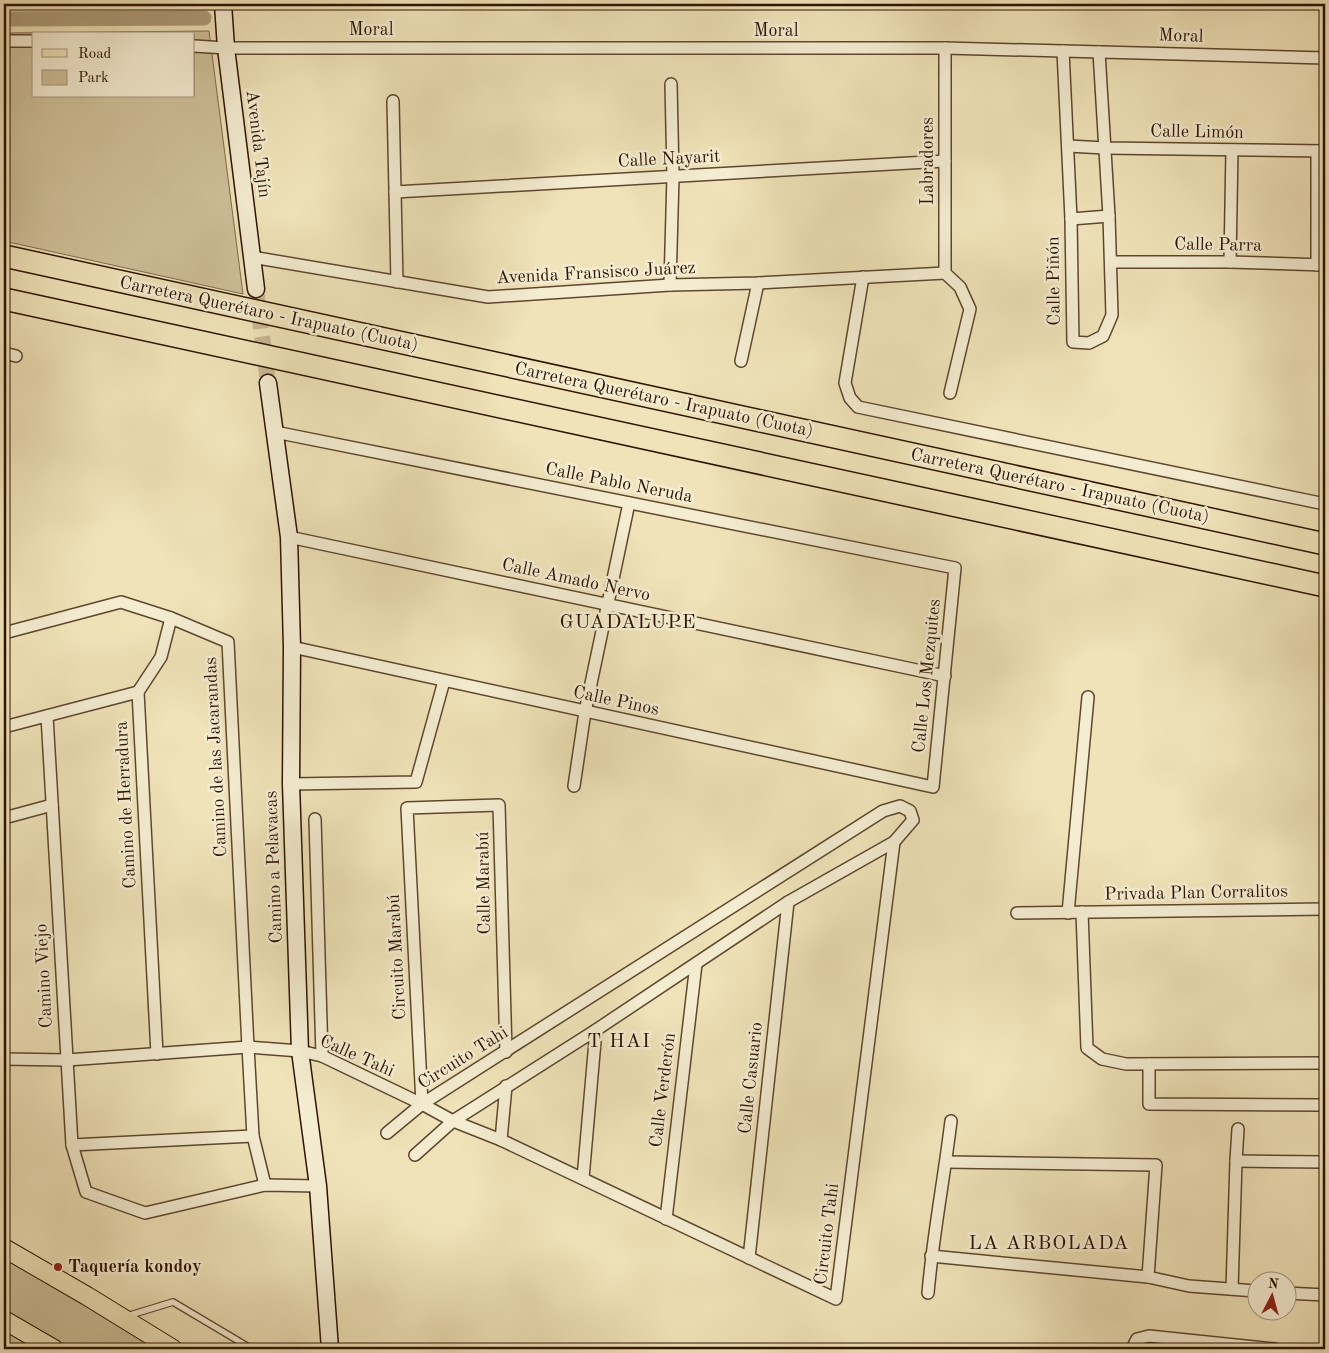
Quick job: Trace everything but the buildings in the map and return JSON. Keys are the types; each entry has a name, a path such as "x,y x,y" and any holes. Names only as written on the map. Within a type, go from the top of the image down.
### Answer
{"highway":[{"name":"Carretera Querétaro - Irapuato (Cuota)","path":"4,256 1325,544"},
{"path":"4,299 1325,586"}],"main road":[{"path":"4,1248 173,1349"},
{"path":"4,1320 54,1349"}],"street":[{"name":"Avenida Tajín","path":"223,4 256,289"},
{"path":"4,41 32,41"},
{"name":"Moral","path":"195,46 226,41 945,48 1325,58"},
{"name":"Labradores","path":"945,48 946,273"},
{"name":"Calle Piñón","path":"1063,51 1071,219 1073,342 1089,343 1103,336 1112,315 1109,216 1099,52"},
{"path":"670,285 673,176 671,84"},
{"path":"393,101 397,282"},
{"name":"Calle Limón","path":"1068,146 1321,151"},
{"path":"1230,262 1232,150"},
{"path":"1321,151 1321,265"},
{"name":"Calle Nayarit","path":"395,192 945,161"},
{"path":"1071,219 1109,216"},
{"name":"Avenida Fransisco Juárez","path":"252,257 488,297 670,285 758,283 946,273"},
{"name":"Calle Parra","path":"1111,262 1230,262 1321,265"},
{"path":"946,273 960,287 970,310 950,393"},
{"path":"863,277 845,383 850,398 858,407 1325,504"},
{"path":"742,361 758,283"},
{"path":"4,353 16,356"},
{"name":"Camino a Pelavacas","path":"268,383 289,537 292,647 291,784 300,1051 318,1186 330,1349"},
{"name":"Calle Pablo Neruda","path":"275,432 955,568"},
{"path":"574,786 585,712 629,503"},
{"name":"Calle Amado Nervo","path":"289,537 945,676"},
{"name":"Calle Los Mezquites","path":"933,787 955,568"},
{"name":"Camino de las Jacarandas","path":"4,633 120,602 171,618 228,642 253,1136 265,1185"},
{"path":"138,692 161,657 171,618"},
{"name":"Calle Pinos","path":"292,647 933,787"},
{"path":"291,784 416,782 444,681"},
{"name":"Camino de Herradura","path":"4,727 138,692 156,1054"},
{"path":"1068,913 1088,697"},
{"name":"Camino Viejo","path":"47,716 72,1145 86,1192 145,1213 265,1185"},
{"path":"4,818 52,805"},
{"name":"Calle Marabú","path":"407,808 499,805 506,1052"},
{"name":"Circuito Tahi","path":"387,1133 422,1104 883,811 900,806 910,811 912,820 894,842 788,902 596,1030 506,1086 453,1121 415,1155"},
{"name":"Circuito Marabú","path":"407,808 422,1104"},
{"path":"315,819 322,1056"},
{"name":"Circuito Tahi","path":"453,1121 501,1140 583,1178 836,1299 894,842"},
{"name":"Calle Casuario","path":"749,1258 788,902"},
{"name":"Privada Plan Corralitos","path":"1017,913 1325,909"},
{"path":"1082,912 1087,1048 1102,1059 1126,1064 1325,1063"},
{"name":"Calle Verderón","path":"666,1219 696,964"},
{"path":"583,1178 596,1030"},
{"path":"4,1058 67,1060 248,1047 300,1051"},
{"name":"Calle Tahi","path":"300,1051 322,1056 453,1121"},
{"path":"1149,1064 1149,1104 1318,1105"},
{"path":"501,1140 506,1086"},
{"path":"928,1293 931,1256 951,1121"},
{"path":"1232,1290 1238,1129"},
{"path":"72,1145 253,1136"},
{"path":"1236,1161 1325,1162"},
{"path":"946,1162 1156,1164 1148,1277"},
{"path":"265,1185 318,1186"},
{"path":"931,1256 1148,1277 1189,1286 1246,1291"},
{"path":"1296,1294 1325,1295"},
{"path":"1132,1349 1137,1339 1149,1336 1275,1349"}],"lane":[{"path":"122,1318 173,1302 248,1346 248,1349"}],"green space":[{"path":"209,31 243,294 4,241 4,33 32,33 32,98 195,98 195,32 106,32"},
{"path":"4,1257 159,1349 65,1349 4,1314"},
{"path":"4,1331 41,1349 4,1349"}],"waterway":[{"path":"4,19 204,18"}],"tunnel":[{"path":"256,289 268,383"}],"place":[{"name":"Taquería kondoy","path":"58,1267"}],"district":[{"name":"GUADALUPE","path":"628,623"},
{"name":"T HAI","path":"619,1042"},
{"name":"LA ARBOLADA","path":"1049,1244"}]}
